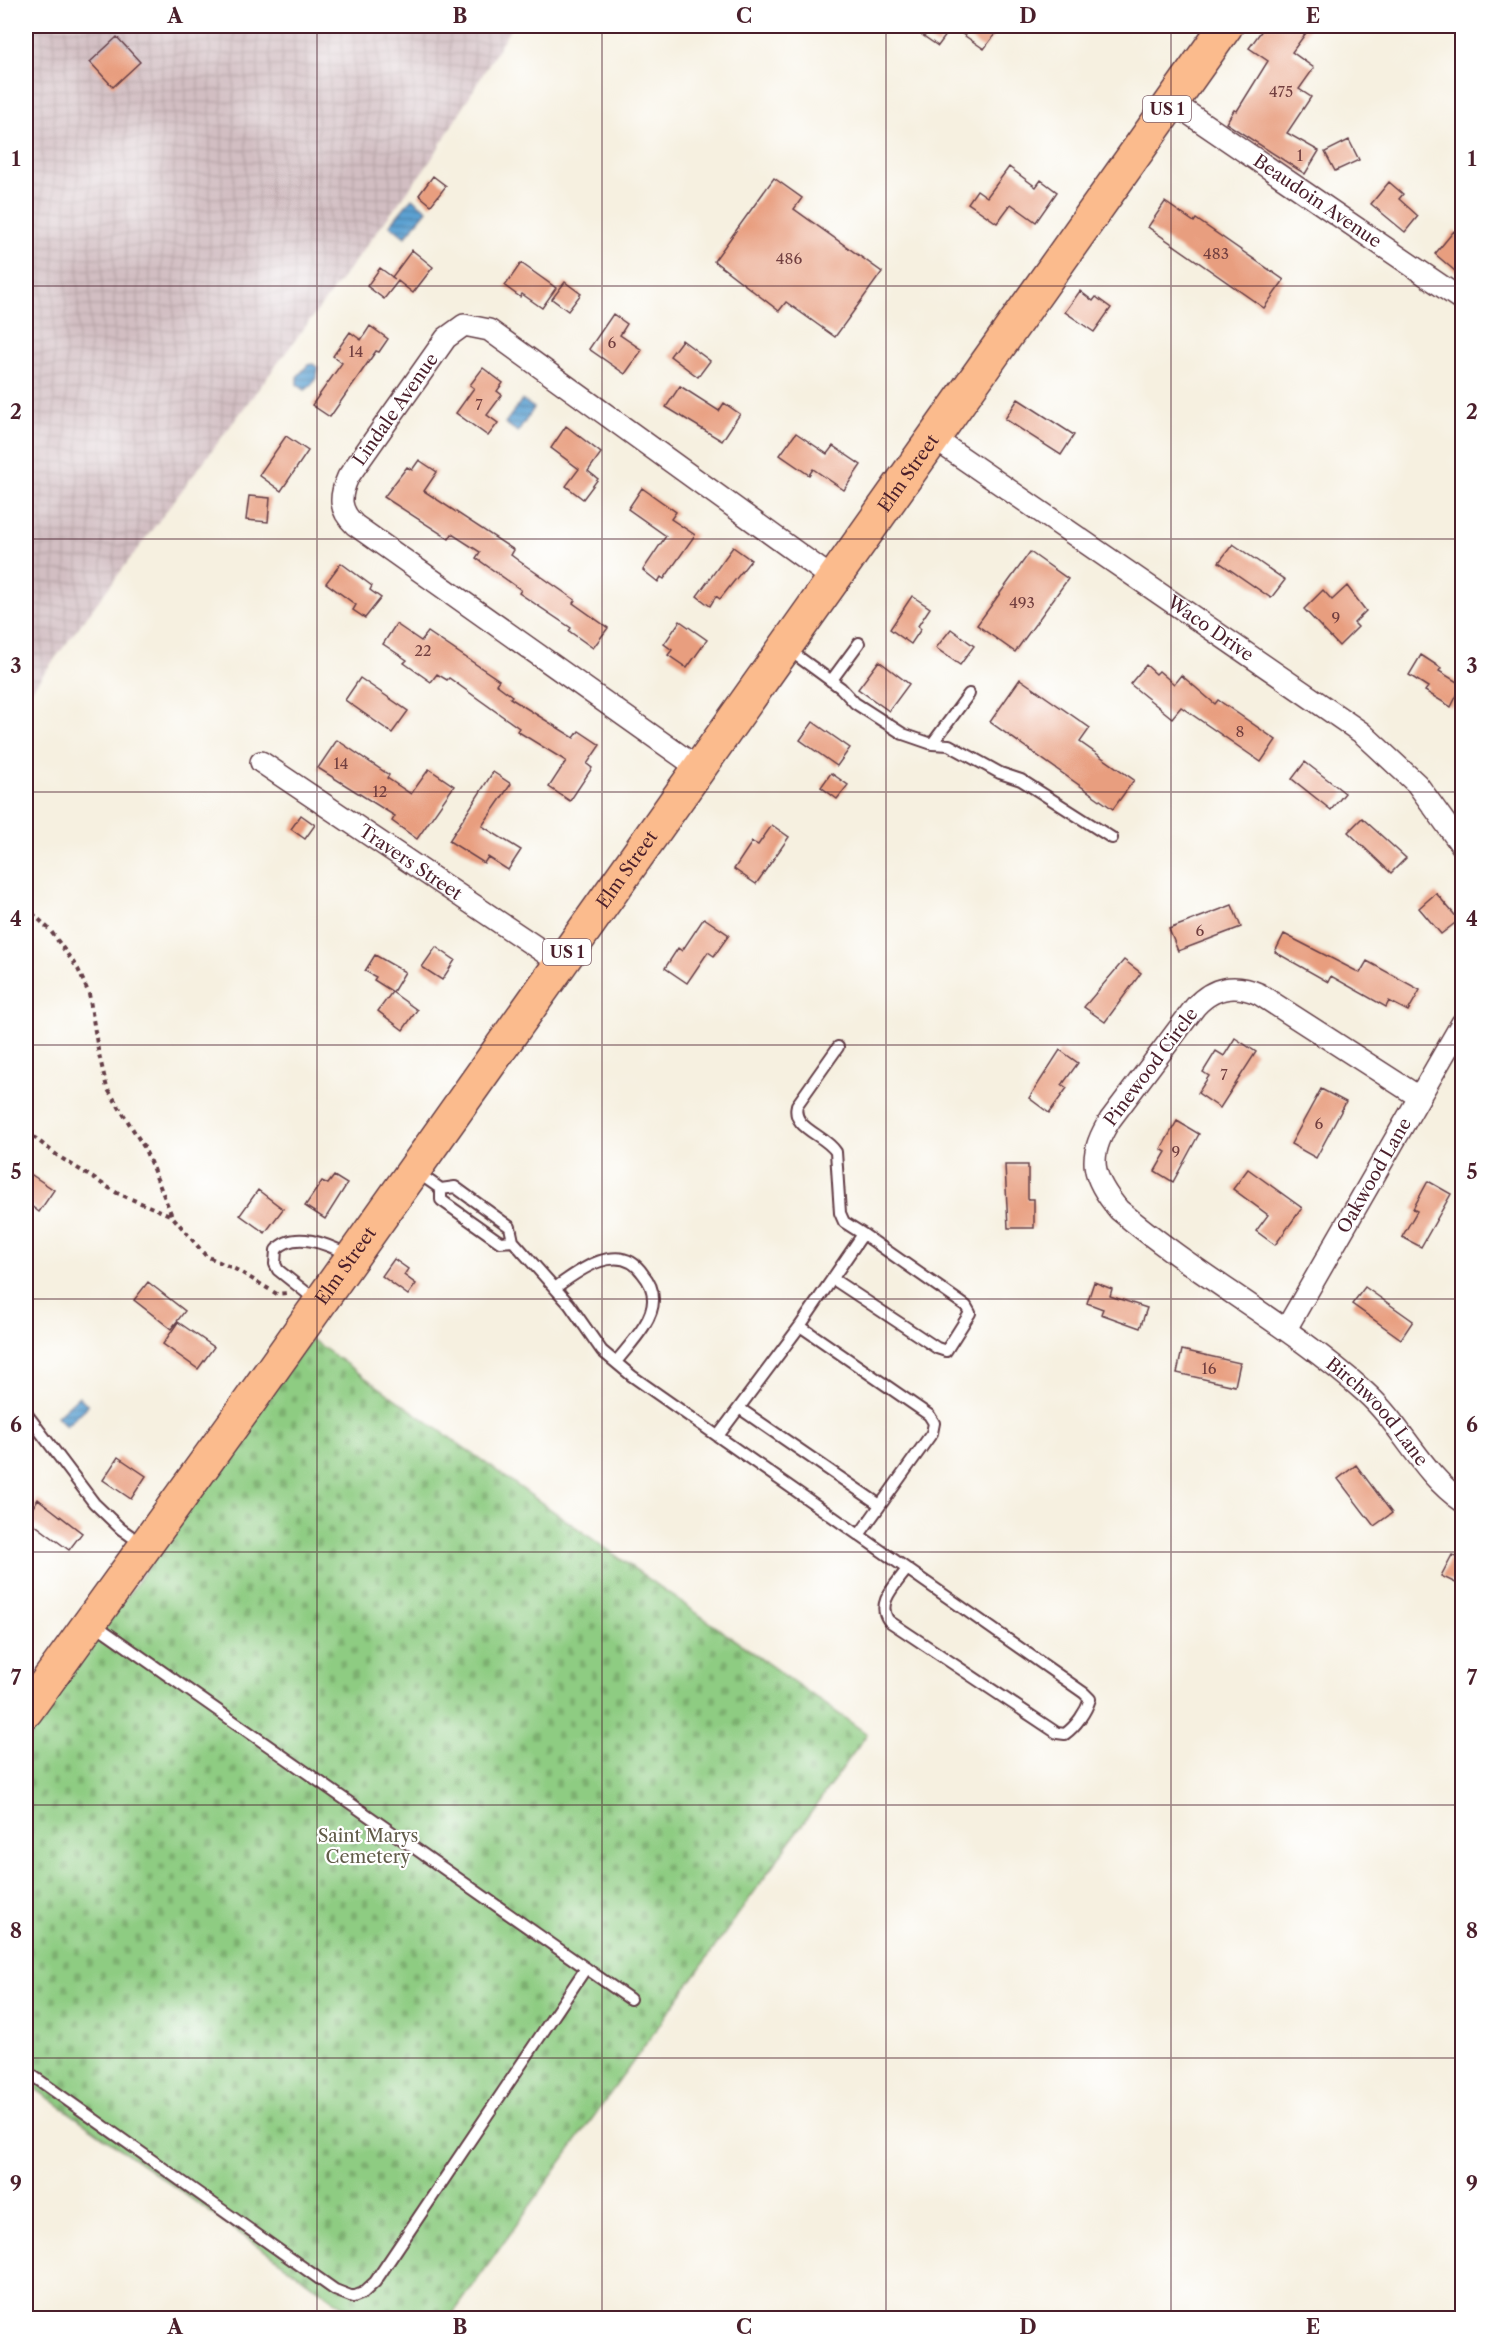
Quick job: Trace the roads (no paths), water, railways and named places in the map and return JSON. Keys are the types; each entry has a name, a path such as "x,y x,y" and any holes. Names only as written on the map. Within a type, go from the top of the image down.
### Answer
{"main road":[{"name":"Elm Street","path":"26,1711 145,1546 308,1295 352,1256 1226,26"}],"street":[{"name":"Beaudoin Avenue","path":"1172,102 1462,300"},
{"name":"Lindale Avenue","path":"698,768 355,525 343,512 341,498 348,477 446,338 464,325 489,330 832,578"},
{"name":"Waco Drive","path":"932,437 1362,733 1417,784 1462,846"},
{"name":"Travers Street","path":"261,762 560,963"},
{"name":"Pinewood Circle","path":"1286,1329 1119,1210 1103,1189 1096,1172 1094,1160 1100,1136 1195,1007 1211,994 1226,988 1245,988 1259,994 1419,1097"},
{"name":"Oakwood Lane","path":"1286,1329 1462,1023"},
{"name":"Birchwood Lane","path":"1286,1329 1380,1406 1439,1481 1462,1502"}],"lane":[{"path":"26,94 26,137"},
{"path":"831,681 859,643"},
{"path":"784,646 831,681 855,703 903,734 932,744 949,745 1000,773 1021,780 1112,838"},
{"path":"932,744 969,694"},
{"path":"833,1279 937,1348 946,1351 968,1320 970,1313 966,1306 844,1221 840,1213 836,1152 832,1145 799,1122 795,1114 797,1105 838,1047"},
{"path":"413,1170 441,1189 456,1187 510,1227 513,1241 555,1288 602,1351 616,1362 718,1437 859,1535 1084,1693 1090,1699 1088,1707 1071,1729 1065,1734 1057,1733 888,1621 883,1613 882,1605 907,1569"},
{"path":"441,1189 441,1200 500,1242 513,1241"},
{"path":"718,1437 801,1326 863,1234"},
{"path":"308,1295 285,1278 275,1264 276,1250 287,1242 303,1240 329,1245 352,1256"},
{"path":"555,1288 595,1262 613,1258 628,1261 640,1269 650,1283 654,1300 643,1326 616,1362"},
{"path":"801,1326 929,1415 934,1423 932,1433 859,1535"},
{"path":"739,1408 880,1505"},
{"path":"26,1413 94,1503 121,1529 145,1546"},
{"path":"91,1621 630,1999"},
{"path":"26,2071 335,2290 354,2297 375,2282 586,1968"}],"water":[{"path":"412,198 427,210 405,237 390,225"},
{"path":"313,364 318,368 317,375 313,383 305,390 297,384 297,377 308,365"},
{"path":"522,400 534,408 518,432 505,423"},
{"path":"79,1396 88,1406 66,1426 57,1416"}],"park label":[{"name":"Saint Marys Cemetery","path":"368,1846"}]}
